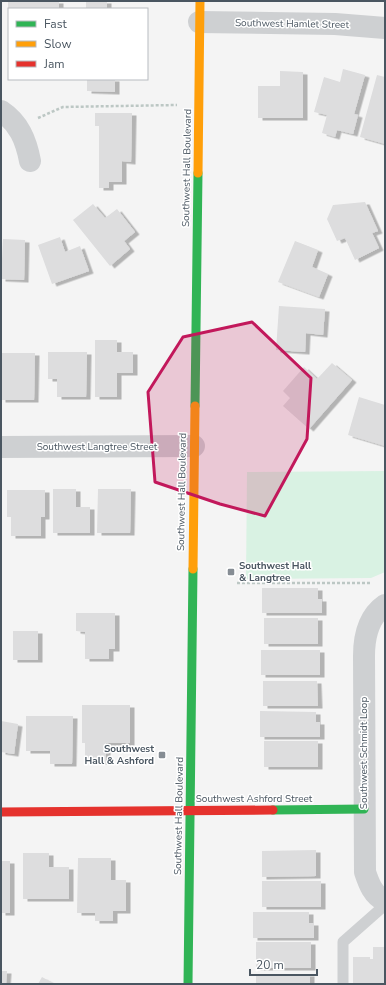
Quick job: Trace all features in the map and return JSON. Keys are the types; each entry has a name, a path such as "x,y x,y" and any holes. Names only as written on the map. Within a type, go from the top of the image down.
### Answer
{"main road":[{"name":"Southwest Hall Boulevard","path":"188,984 199,11"},
{"name":"Southwest Ashford Street","path":"1,812 364,809"}],"street":[{"name":"Southwest Hamlet Street","path":"199,11 385,28"},
{"path":"1,111 10,117 19,129 26,143 30,161"},
{"name":"Southwest Langtree Street","path":"1,447 194,446"},
{"name":"Southwest Schmidt Loop","path":"385,605 374,617 364,638 365,872 370,886 380,899 385,901"}],"lane":[{"path":"343,984 343,942 385,905"}],"path":[{"path":"19,129 57,108 63,107 199,105"},
{"path":"237,583 372,583"}],"highlighted area":[{"path":"252,322 311,378 307,439 265,516 220,504 155,482 148,392 183,337"}],"green space":[{"path":"385,471 385,572 371,578 246,579 247,472"}],"building":[{"path":"8,1 59,1 59,8 8,8"},
{"path":"86,1 107,1 107,8 86,8"},
{"path":"343,69 365,75 354,114 358,115 353,134 337,130 335,137 322,133 327,115 314,112 324,77 340,82"},
{"path":"280,71 303,72 303,118 258,118 258,86 280,86"},
{"path":"377,75 385,77 385,144 360,137"},
{"path":"87,80 115,80 115,92 87,91"},
{"path":"95,113 132,113 131,162 122,161 122,182 109,182 109,188 99,188 99,126 95,126"},
{"path":"365,202 378,231 372,233 379,248 355,260 345,238 337,241 327,219 333,205"},
{"path":"93,204 105,218 117,209 135,232 124,241 130,249 110,266 73,220"},
{"path":"60,237 65,252 80,246 89,271 52,284 38,245"},
{"path":"3,239 25,240 24,280 1,279"},
{"path":"295,241 318,250 312,267 328,274 319,297 278,282"},
{"path":"279,306 325,309 323,335 306,333 305,352 276,350"},
{"path":"95,340 117,340 117,352 133,352 133,373 117,373 117,397 95,397"},
{"path":"48,352 87,352 86,397 57,397 57,379 48,379"},
{"path":"1,353 35,353 34,400 1,400"},
{"path":"332,363 352,380 309,429 283,406 290,398 283,391 304,367 317,379"},
{"path":"359,397 385,405 385,446 348,435"},
{"path":"53,489 76,489 76,507 90,507 90,533 53,533"},
{"path":"98,489 131,489 130,533 97,533"},
{"path":"7,490 45,490 45,517 41,517 41,536 11,536 11,517 7,517"},
{"path":"262,588 318,588 318,599 322,599 322,613 262,613"},
{"path":"76,613 115,613 115,649 109,649 109,659 85,659 85,632 76,631"},
{"path":"264,618 318,618 318,644 264,644"},
{"path":"13,631 38,631 38,660 13,660"},
{"path":"261,650 320,650 320,675 261,675"},
{"path":"263,681 317,681 318,706 263,706"},
{"path":"82,705 130,705 130,743 106,743 106,762 85,762 85,743 82,743"},
{"path":"260,711 316,712 316,722 320,722 320,737 260,737"},
{"path":"26,716 73,716 72,764 50,764 50,751 26,751"},
{"path":"1,721 18,724 14,754 1,752"},
{"path":"264,741 318,741 318,767 264,767"},
{"path":"316,850 316,876 262,877 262,851"},
{"path":"23,853 49,853 49,867 69,867 69,899 23,899"},
{"path":"78,858 111,858 111,880 126,880 126,911 113,911 113,921 95,921 95,913 77,913"},
{"path":"1,861 10,861 10,913 1,913"},
{"path":"262,881 321,881 321,907 262,907"},
{"path":"253,912 309,912 309,923 314,923 314,938 253,938"},
{"path":"256,942 311,942 311,968 256,968"},
{"path":"373,947 385,947 385,984 353,984 353,957 370,957 370,959 373,959"},
{"path":"1,971 7,971 6,984 1,984"},
{"path":"256,974 310,974 310,984 256,984"},
{"path":"42,977 55,984 38,984"}],"traffic: fast":[{"path":"195,406 198,173"},
{"path":"188,984 193,569"},
{"path":"273,810 364,809"}],"traffic: slow":[{"path":"198,173 200,1"},
{"path":"193,569 195,406"}],"traffic: jam":[{"path":"1,812 273,810"}],"place":[{"name":"Southwest Hall & Langtree","path":"231,572"},
{"name":"Southwest Hall & Ashford","path":"162,755"}]}
